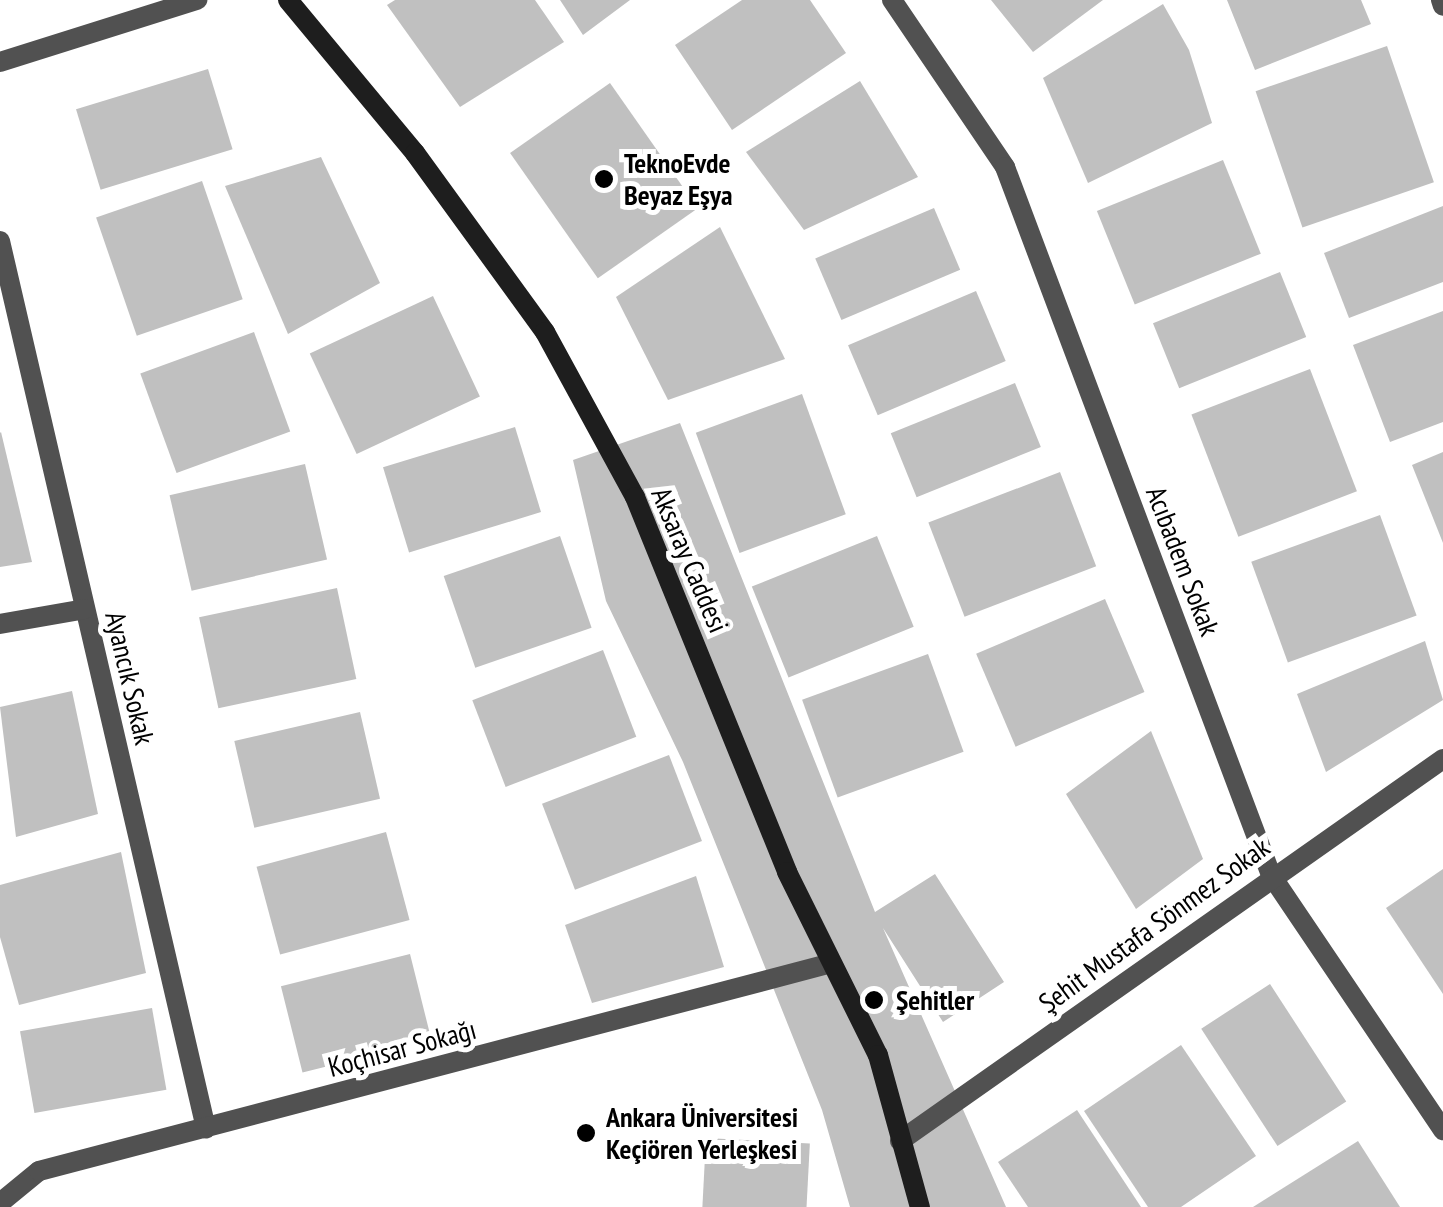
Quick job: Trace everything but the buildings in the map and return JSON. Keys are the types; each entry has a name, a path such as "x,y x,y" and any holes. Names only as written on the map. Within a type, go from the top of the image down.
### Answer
{"street":[{"path":"0,62 198,0"},
{"name":"Aksaray Caddesi","path":"288,0 416,152 545,332 635,497 828,964 878,1055 920,1207"},
{"name":"Acıbadem Sokak","path":"892,0 1005,167 1271,875 1443,1130"},
{"name":"Ayancık Sokak","path":"0,240 206,1128"},
{"path":"0,624 86,609"},
{"name":"Şehit Mustafa Sönmez Sokak","path":"900,1141 1271,875 1443,759"},
{"name":"Koçhisar Sokağı","path":"0,1203 40,1170 828,964"}],"place":[{"name":"TeknoEvde Beyaz Eşya","path":"604,179"},
{"name":"Şehitler","path":"874,1000"},
{"name":"Ankara Üniversitesi Keçiören Yerleşkesi","path":"586,1133"}]}
